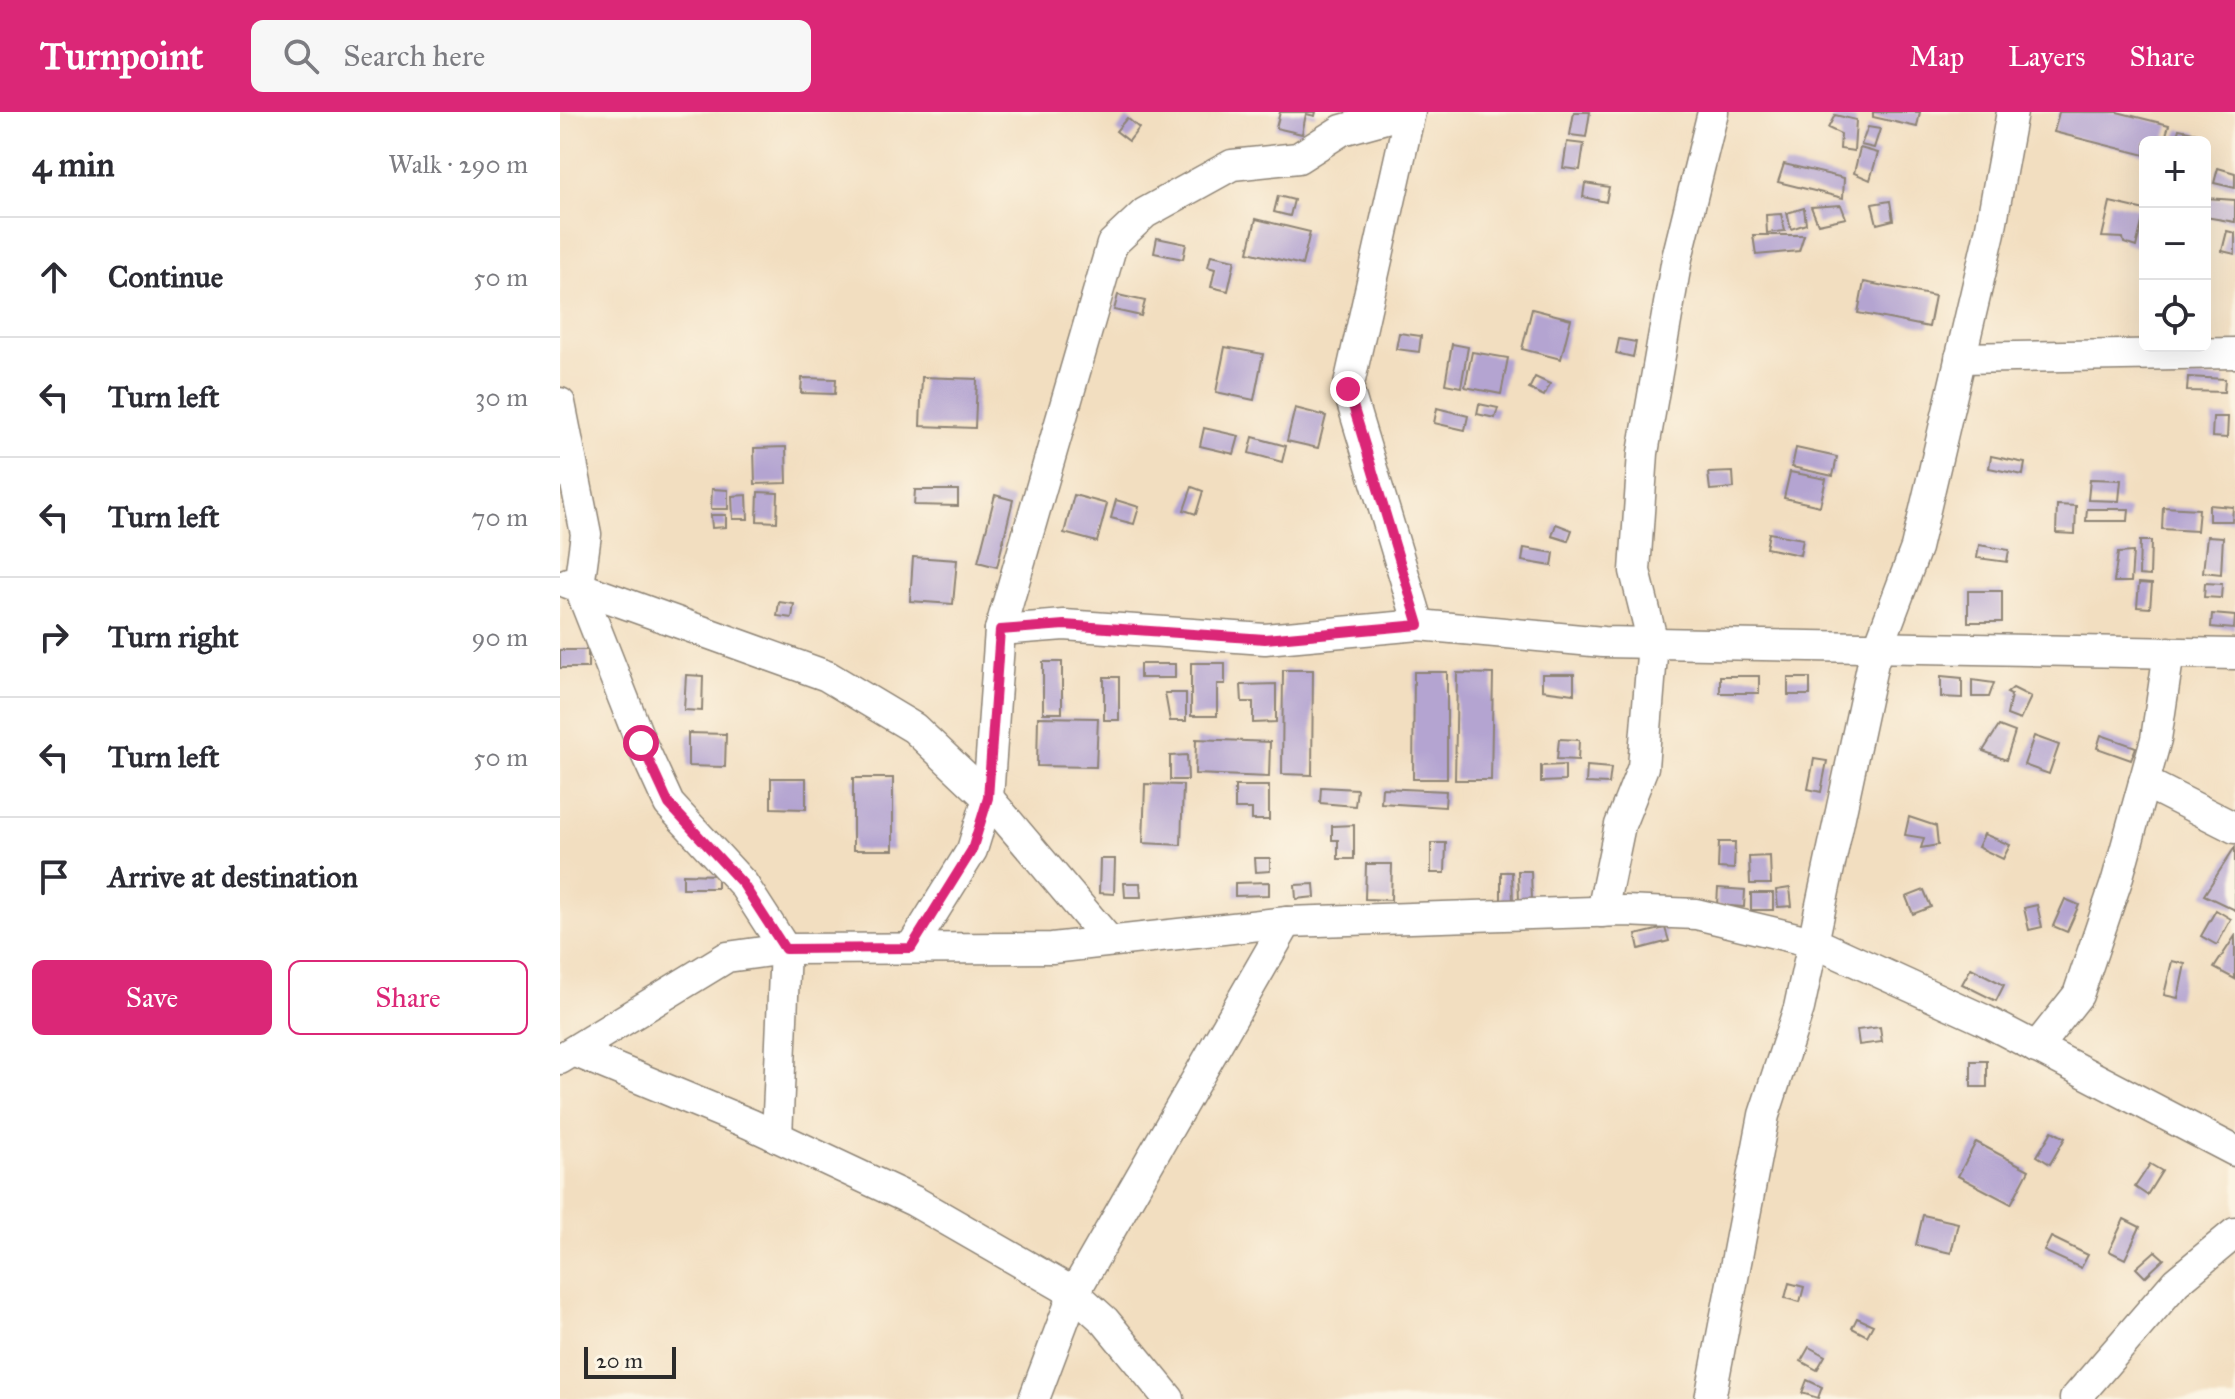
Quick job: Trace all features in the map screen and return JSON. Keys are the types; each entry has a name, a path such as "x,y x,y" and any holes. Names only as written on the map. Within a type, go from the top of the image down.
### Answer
{"street":[{"path":"911,948 972,850 988,798 1000,630 1112,244 1145,213 1232,165 1298,158 1342,130 1409,112 1348,389 1419,625"},
{"path":"1602,912 1620,825 1643,767 1653,643 1635,571 1643,453 1677,258 1713,112"},
{"path":"1710,1399 1764,1115 1799,1008 1877,648 1916,548 1990,232 2012,112"},
{"path":"1960,358 2235,353"},
{"path":"560,403 586,534 570,584 669,804 743,884 785,949 777,1137"},
{"path":"570,584 731,645 827,676 914,728 988,798 1109,941"},
{"path":"1000,630 1064,625 1265,639 1419,625 1603,642 2235,654"},
{"path":"2036,1048 2078,995 2117,880 2156,739 2169,652"},
{"path":"2144,782 2235,828"},
{"path":"568,1056 727,957 785,949 1052,948 1287,922 1602,912 1696,914 1813,942 1982,1019 2235,1151"},
{"path":"1034,1399 1074,1293 1287,922"},
{"path":"568,1056 777,1137 914,1201 1074,1293 1105,1321 1169,1399"},
{"path":"2075,1399 2176,1282 2235,1233"}],"building":[{"path":"1280,112 1316,112 1315,116 1306,114 1302,134 1276,128"},
{"path":"1574,112 1590,112 1586,137 1570,135"},
{"path":"1873,112 1920,112 1917,127 1873,117"},
{"path":"2059,112 2117,112 2169,125 2166,136 2139,136 2139,153 2054,132"},
{"path":"1835,115 1856,120 1854,151 1840,149 1841,134 1828,128"},
{"path":"1127,118 1139,128 1129,141 1116,131"},
{"path":"1868,127 1880,129 1874,148 1861,145"},
{"path":"2179,129 2198,133 2197,136 2177,136"},
{"path":"1567,142 1584,144 1580,170 1563,168"},
{"path":"1860,148 1878,153 1870,180 1854,173"},
{"path":"1784,164 1844,178 1843,198 1778,182"},
{"path":"2218,168 2235,173 2235,188 2214,183"},
{"path":"1585,183 1609,187 1606,202 1583,197"},
{"path":"1278,196 1294,200 1290,216 1274,212"},
{"path":"2211,198 2235,200 2235,222 2211,218"},
{"path":"1890,201 1893,220 1877,224 1872,204"},
{"path":"2110,202 2139,209 2136,247 2124,243 2123,238 2102,237"},
{"path":"1841,205 1846,218 1818,224 1811,207"},
{"path":"1804,208 1806,224 1791,229 1787,213"},
{"path":"1781,214 1785,231 1767,233 1766,215"},
{"path":"1256,219 1310,232 1302,265 1248,252"},
{"path":"2227,231 2235,233 2235,254 2222,251"},
{"path":"1753,235 1804,235 1799,251 1756,255"},
{"path":"1157,238 1186,244 1183,259 1154,253"},
{"path":"1211,255 1235,260 1228,291 1211,287 1215,269 1208,267"},
{"path":"1864,282 1935,296 1929,327 1858,313"},
{"path":"1118,295 1145,301 1141,316 1114,310"},
{"path":"1532,309 1571,319 1561,359 1522,349"},
{"path":"1399,333 1421,336 1419,352 1396,349"},
{"path":"1619,339 1636,342 1633,357 1616,353"},
{"path":"1452,344 1468,347 1461,387 1445,384"},
{"path":"1225,347 1263,354 1254,400 1216,392"},
{"path":"1472,352 1508,358 1501,394 1465,387"},
{"path":"922,377 977,379 975,428 920,426"},
{"path":"1535,377 1550,384 1544,396 1529,389"},
{"path":"2188,377 2225,379 2224,392 2187,391"},
{"path":"802,378 836,379 835,394 801,393"},
{"path":"1479,404 1498,408 1495,418 1477,414"},
{"path":"1295,408 1326,416 1318,448 1287,441"},
{"path":"1437,408 1468,416 1465,430 1434,423"},
{"path":"2213,417 2228,417 2227,438 2212,437"},
{"path":"1204,428 1239,436 1234,454 1200,446"},
{"path":"1253,437 1286,446 1282,462 1249,453"},
{"path":"786,447 787,483 755,484 754,448"},
{"path":"1796,448 1837,457 1833,476 1792,467"},
{"path":"1991,456 2025,463 2023,475 1989,468"},
{"path":"1733,472 1734,488 1710,490 1708,473"},
{"path":"1790,472 1826,479 1820,506 1784,498"},
{"path":"2090,479 2121,480 2119,501 2088,500"},
{"path":"1192,487 1203,491 1196,514 1184,510"},
{"path":"712,489 728,490 728,509 711,509"},
{"path":"915,490 958,490 958,506 914,505"},
{"path":"758,492 778,493 777,522 757,521"},
{"path":"747,495 748,519 733,519 732,496"},
{"path":"995,495 1013,500 997,567 978,562"},
{"path":"1074,495 1107,504 1097,542 1064,533"},
{"path":"1116,500 1139,507 1134,524 1111,518"},
{"path":"2057,505 2076,506 2075,534 2056,533"},
{"path":"2209,505 2233,507 2232,521 2209,521"},
{"path":"2163,507 2199,509 2197,531 2162,529"},
{"path":"2087,509 2129,509 2128,521 2086,521"},
{"path":"711,515 726,515 726,527 712,528"},
{"path":"1556,524 1572,530 1568,541 1552,536"},
{"path":"1769,533 1803,539 1800,555 1766,548"},
{"path":"2207,536 2223,537 2221,574 2203,572"},
{"path":"2140,541 2151,541 2150,576 2139,575"},
{"path":"1979,545 2009,550 2007,562 1977,558"},
{"path":"1524,548 1554,553 1552,566 1522,561"},
{"path":"2133,552 2131,582 2114,582 2118,553"},
{"path":"913,557 957,560 953,604 910,601"},
{"path":"2139,583 2152,584 2150,608 2137,607"},
{"path":"2205,583 2222,584 2221,598 2204,597"},
{"path":"1968,591 2002,591 2002,622 1968,622"},
{"path":"779,602 794,604 792,618 777,616"},
{"path":"2212,614 2235,616 2234,629 2211,627"},
{"path":"560,650 588,650 588,668 560,668"},
{"path":"1043,662 1062,662 1062,713 1043,713"},
{"path":"1191,663 1225,663 1225,684 1217,684 1217,716 1191,716"},
{"path":"1140,664 1175,664 1175,678 1140,678"},
{"path":"1283,670 1313,670 1312,775 1282,774"},
{"path":"1414,672 1447,672 1447,779 1413,779"},
{"path":"1457,673 1493,674 1491,780 1455,780"},
{"path":"1542,674 1574,674 1574,694 1542,690"},
{"path":"686,675 703,676 702,711 684,710"},
{"path":"1720,676 1759,676 1759,693 1720,693"},
{"path":"1941,676 1962,678 1962,698 1941,697"},
{"path":"1104,677 1119,677 1119,720 1104,720"},
{"path":"1788,678 1810,678 1810,695 1788,695"},
{"path":"1972,680 1994,683 1989,697 1972,697"},
{"path":"1276,684 1276,722 1253,723 1253,702 1242,702 1241,685"},
{"path":"2013,688 2031,697 2020,720 2007,715 2011,695 2007,693"},
{"path":"1165,693 1186,693 1186,721 1170,721"},
{"path":"1038,717 1098,718 1096,767 1037,766"},
{"path":"1999,726 2015,732 2006,760 1983,751"},
{"path":"688,733 726,734 725,767 688,766"},
{"path":"2101,735 2136,747 2131,760 2097,748"},
{"path":"2034,736 2059,745 2049,774 2024,765"},
{"path":"1196,739 1270,742 1269,777 1195,774"},
{"path":"1559,739 1579,740 1578,760 1557,759"},
{"path":"1187,755 1188,780 1170,780 1170,756"},
{"path":"1814,759 1827,761 1821,792 1808,789"},
{"path":"1565,765 1565,781 1541,782 1541,766"},
{"path":"1587,766 1611,768 1609,784 1586,783"},
{"path":"771,778 806,778 806,809 771,808"},
{"path":"853,778 893,778 893,850 853,850"},
{"path":"1145,784 1183,785 1181,845 1143,843"},
{"path":"1235,786 1269,786 1269,820 1252,820 1252,809 1235,809"},
{"path":"1321,787 1357,789 1355,806 1320,803"},
{"path":"1382,788 1446,791 1445,807 1381,803"},
{"path":"1909,817 1936,826 1938,845 1921,848 1924,838 1905,835"},
{"path":"1354,825 1354,859 1338,859 1338,840 1332,840 1332,826"},
{"path":"1984,834 2010,845 2003,859 1978,847"},
{"path":"1719,842 1735,842 1734,869 1718,868"},
{"path":"1431,843 1446,843 1445,873 1431,873"},
{"path":"2235,847 2235,910 2204,895"},
{"path":"1770,856 1771,884 1750,884 1749,857"},
{"path":"1255,858 1270,858 1270,871 1256,872"},
{"path":"1100,859 1115,859 1114,894 1099,893"},
{"path":"1366,864 1392,864 1391,900 1365,899"},
{"path":"1518,871 1531,871 1532,901 1519,902"},
{"path":"1501,872 1512,872 1513,903 1501,903"},
{"path":"683,874 717,875 717,888 683,888"},
{"path":"1269,882 1269,895 1235,896 1235,883"},
{"path":"1124,883 1140,883 1141,897 1125,897"},
{"path":"1314,884 1315,897 1296,899 1295,885"},
{"path":"1718,888 1745,890 1744,907 1717,905"},
{"path":"1790,888 1792,906 1778,907 1776,890"},
{"path":"1924,890 1931,907 1913,914 1906,897"},
{"path":"1751,893 1773,893 1773,910 1751,910"},
{"path":"2065,899 2079,905 2067,932 2053,926"},
{"path":"2037,905 2042,927 2029,930 2024,908"},
{"path":"2216,910 2231,919 2217,945 2201,936"},
{"path":"1665,928 1669,941 1639,949 1636,935"},
{"path":"2235,936 2235,979 2214,968"},
{"path":"2172,961 2185,964 2178,998 2164,995"},
{"path":"1971,968 2004,985 1996,1001 1962,984"},
{"path":"1880,1027 1882,1042 1859,1045 1857,1030"},
{"path":"1971,1061 1987,1061 1987,1087 1971,1087"},
{"path":"2052,1131 2065,1138 2050,1164 2037,1156"},
{"path":"1976,1142 2029,1170 2011,1204 1958,1176"},
{"path":"2150,1164 2162,1171 2147,1195 2135,1187"},
{"path":"1923,1215 1958,1223 1951,1253 1916,1245"},
{"path":"2124,1219 2140,1227 2125,1259 2109,1251"},
{"path":"2051,1237 2088,1255 2081,1268 2044,1251"},
{"path":"2155,1251 2164,1259 2145,1277 2136,1268"},
{"path":"1789,1283 1804,1287 1800,1302 1785,1298"},
{"path":"1857,1318 1873,1325 1867,1336 1852,1328"},
{"path":"1809,1347 1825,1356 1817,1370 1801,1361"},
{"path":"1807,1380 1822,1387 1818,1398 1802,1393"}],"route":[{"path":"641,743 669,804 743,884 785,949 911,948 972,850 988,798 1000,630 1064,625 1265,639 1419,625 1348,389"}]}
